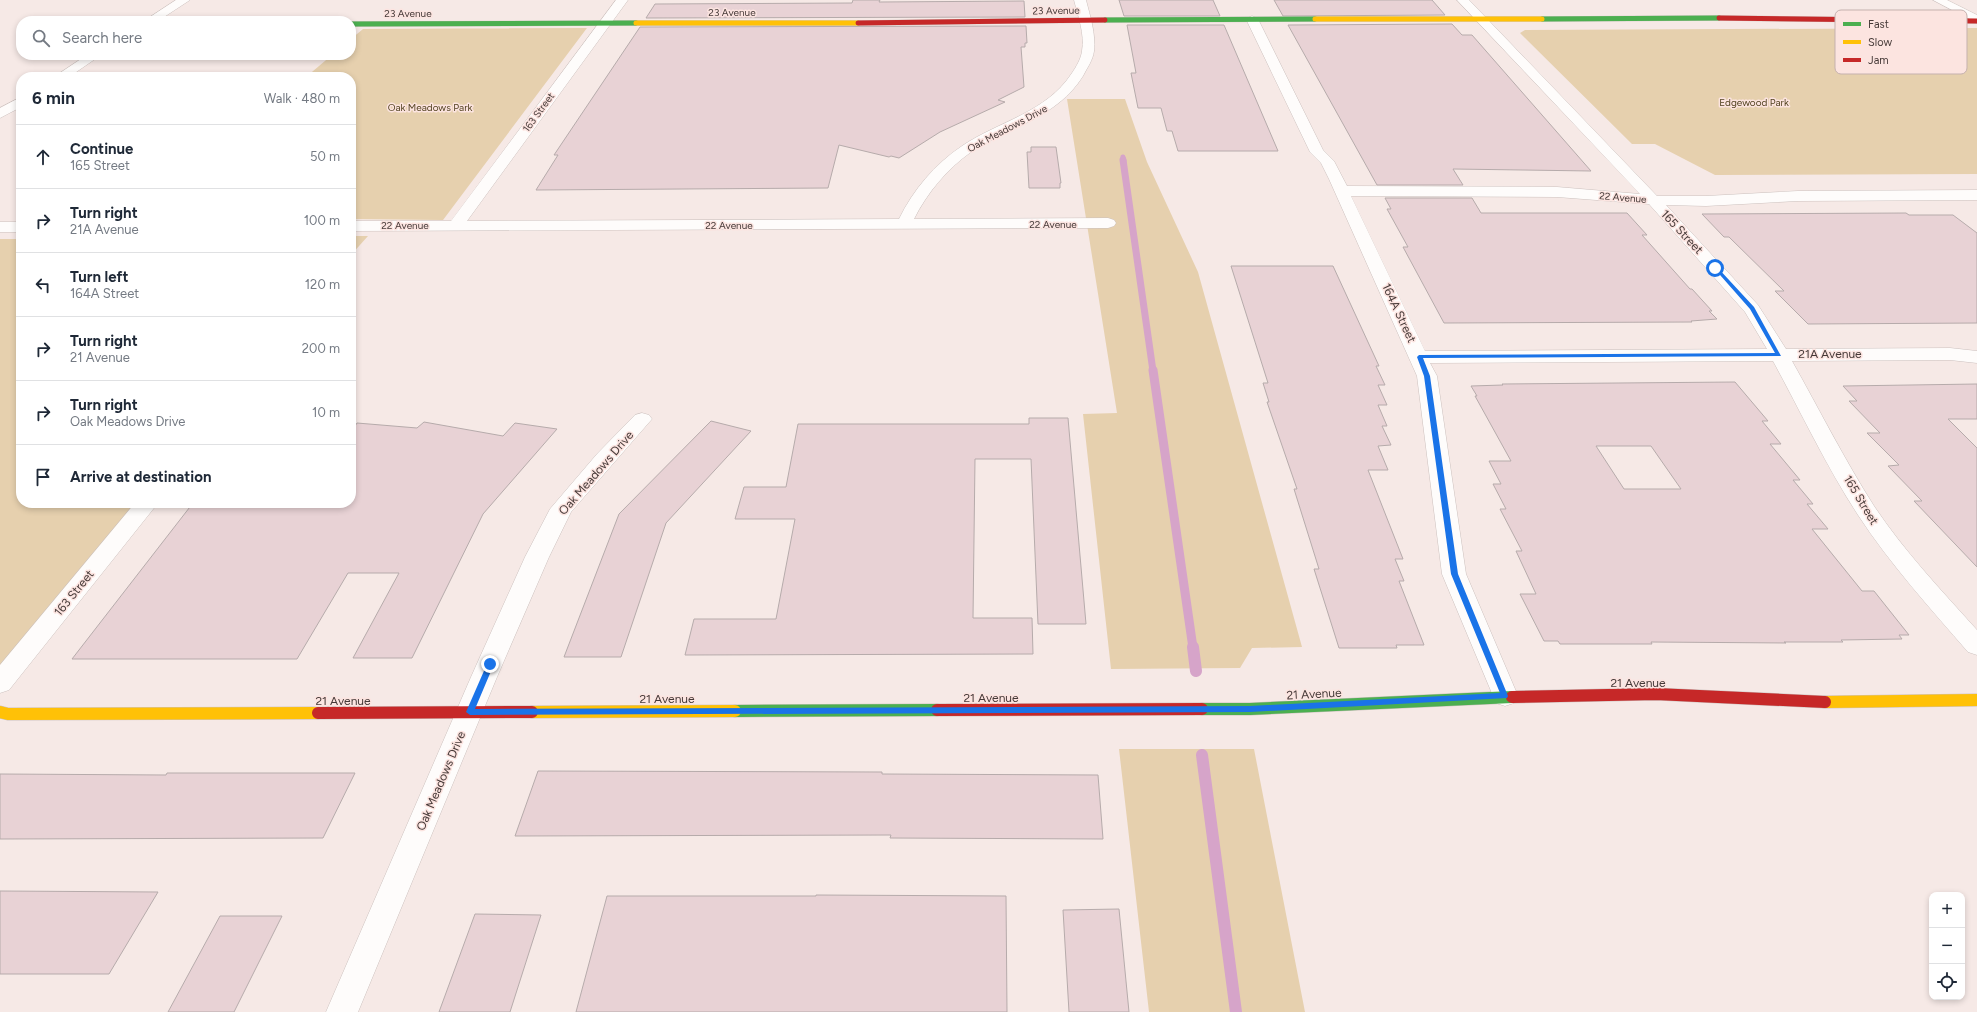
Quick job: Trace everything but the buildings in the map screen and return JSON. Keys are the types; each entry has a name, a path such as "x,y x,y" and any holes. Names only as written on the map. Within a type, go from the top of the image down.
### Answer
{"street":[{"path":"158,16 184,0"},
{"name":"163 Street","path":"456,225 603,23 622,0"},
{"name":"Oak Meadows Drive","path":"904,224 922,193 956,157 978,142 1039,113 1071,86 1088,52 1085,20 1080,0"},
{"name":"165 Street","path":"1463,0 1752,308 1865,508 1882,534 1977,646"},
{"path":"1940,0 1958,10"},
{"path":"1967,15 1977,20"},
{"name":"23 Avenue","path":"356,24 1252,19 1835,18"},
{"name":"164A Street","path":"1252,19 1318,152 1327,161 1427,376 1454,574 1505,696"},
{"name":"23 Avenue","path":"1967,20 1977,20"},
{"path":"68,72 87,60"},
{"path":"0,114 16,104"},
{"name":"22 Avenue","path":"1341,191 1557,192 1651,200 1706,201 1798,196 1977,195"},
{"name":"22 Avenue","path":"356,226 1108,223"},
{"path":"0,227 16,227"},
{"name":"21A Avenue","path":"1419,357 1950,354 1977,357"},
{"name":"Oak Meadows Drive","path":"342,1012 537,557 561,509 604,458 642,419"},
{"name":"163 Street","path":"0,683 143,508"},
{"name":"21 Avenue","path":"2,713 1250,709 1505,696 1703,695 1804,702 1977,700"}],"green space":[{"name":"Oak Meadows Park","path":"587,28 443,220 356,219 356,72 312,72 326,60 356,60 356,35 363,29"},
{"name":"Edgewood Park","path":"1967,28 1977,28 1977,174 1715,175 1655,144 1632,144 1520,33 1525,30 1835,29 1835,74 1967,74"},
{"path":"1067,99 1125,99 1147,162 1198,272 1302,647 1252,648 1240,668 1111,669 1083,414 1117,413"},
{"path":"356,236 368,236 356,249"},
{"path":"0,239 16,239 16,508 136,508 0,670"},
{"path":"1119,749 1254,749 1305,1012 1149,1012"}],"waterway":[{"path":"1123,157 1124,161"},
{"path":"1123,160 1153,371"},
{"path":"1153,370 1193,648"},
{"path":"1193,647 1196,671"},
{"path":"1202,755 1236,1012"}],"traffic: fast":[{"path":"1542,19 1719,18"},
{"path":"1105,20 1315,19"},
{"path":"356,24 636,23"},
{"path":"1202,709 1250,709 1512,697"},
{"path":"735,711 937,710"}],"traffic: slow":[{"path":"1315,19 1542,19"},
{"path":"636,23 858,23"},
{"path":"1825,702 1977,700"},
{"path":"532,712 735,711"},
{"path":"0,712 8,714 318,713"}],"traffic: jam":[{"path":"1719,18 1835,20"},
{"path":"858,23 1105,20"},
{"path":"1967,21 1977,21"},
{"path":"1512,697 1584,694 1656,694 1704,695 1825,702"},
{"path":"937,710 1202,709"},
{"path":"318,713 532,712"}],"route":[{"path":"490,664 470,712 1250,709 1505,696 1454,574 1442,477 1437,452 1427,376 1419,357 1779,355 1752,308 1715,268"}]}
